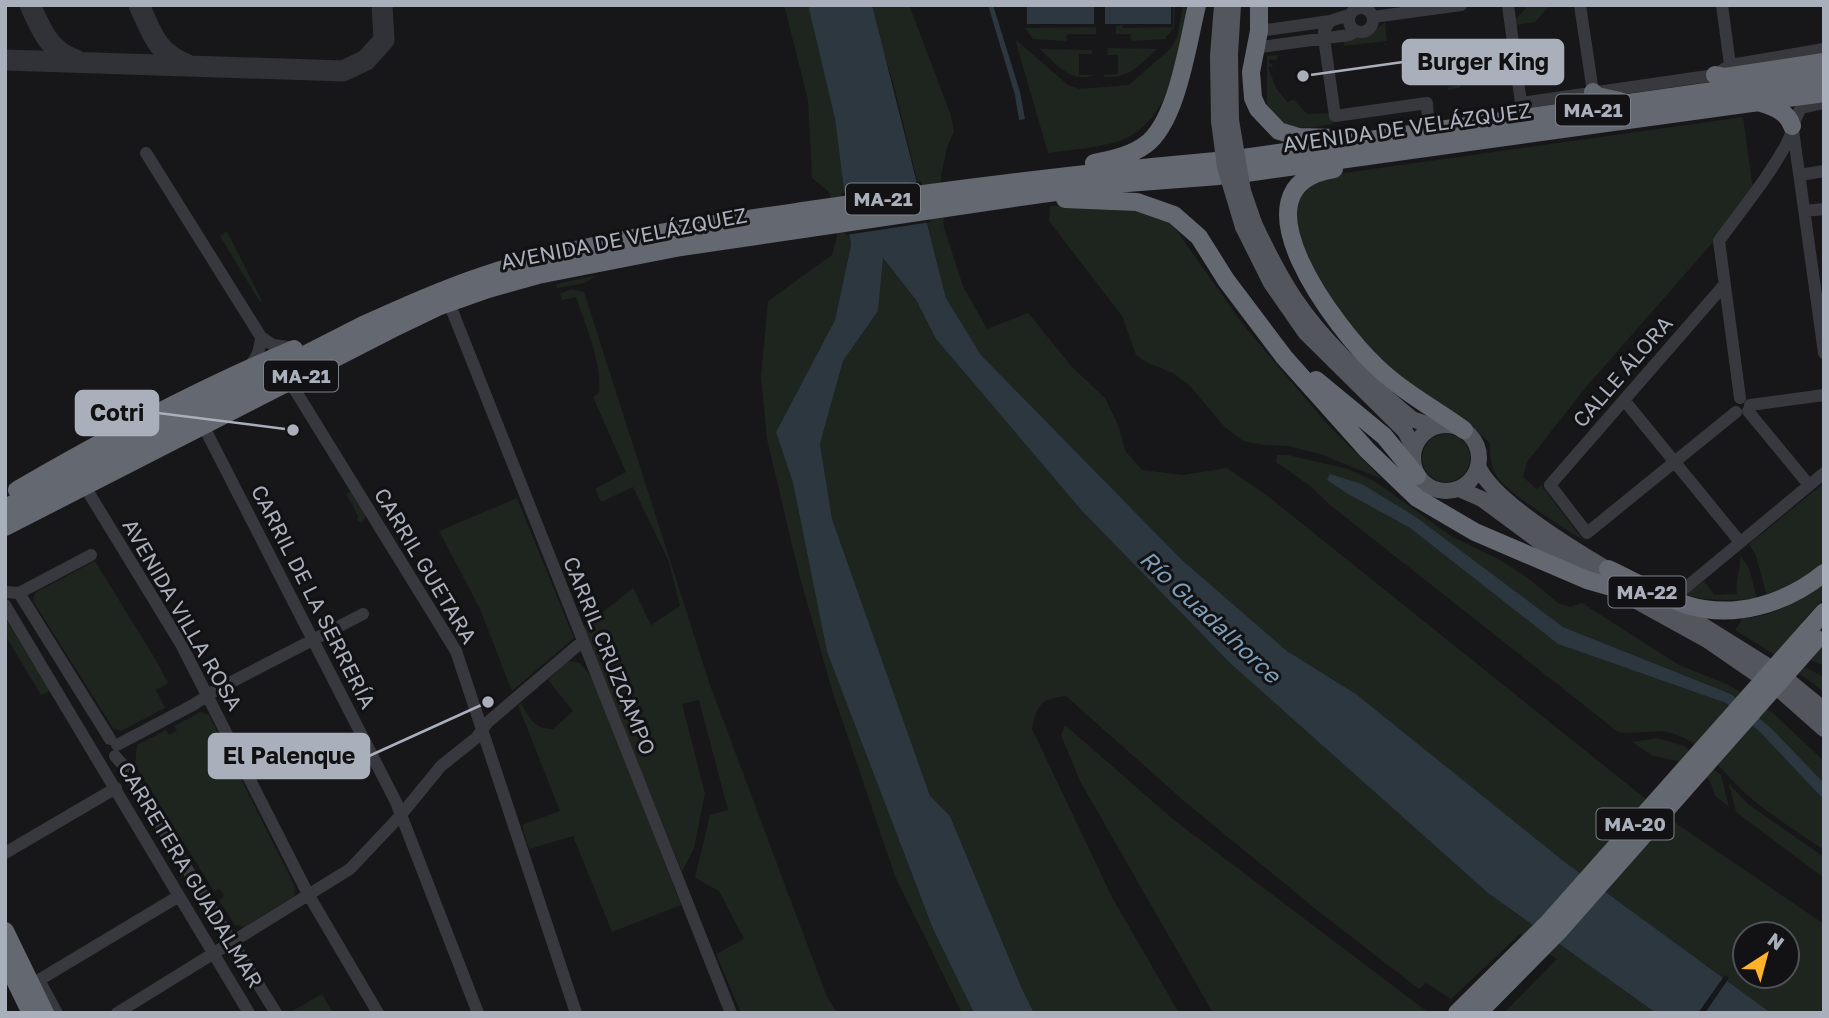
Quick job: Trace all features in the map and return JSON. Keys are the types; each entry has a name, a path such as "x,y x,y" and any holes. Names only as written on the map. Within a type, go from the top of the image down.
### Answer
{"highway":[{"path":"1040,185 1147,145 1163,126 1174,100 1197,5"},
{"path":"1259,5 1251,72 1253,98 1258,110 1279,131 1299,137 1322,136 1361,141"},
{"path":"1722,70 1725,77 1820,53"},
{"name":"AVENIDA DE VELÁZQUEZ","path":"1231,167 1361,141 1824,75"},
{"path":"1593,92 1597,96 1634,103"},
{"name":"AVENIDA DE VELÁZQUEZ","path":"5,527 440,306 538,275 610,261 728,231 943,190 1040,185 1422,149 1757,103 1821,99"},
{"path":"1757,103 1782,112 1792,126"},
{"path":"1422,149 1402,159 1311,175 1301,183 1289,203 1288,230 1319,296 1358,348 1391,380 1464,430"},
{"path":"1040,185 1136,202 1174,215 1199,237 1256,321 1310,388 1395,479 1417,498 1475,532 1587,580 1608,577 1686,605 1712,611 1776,602 1805,588 1824,573"},
{"name":"AVENIDA DE VELÁZQUEZ","path":"5,508 363,325 422,298 499,271 592,247 1010,199 1029,202 1040,185"},
{"path":"5,538 295,390 453,313 523,287 595,270 610,261"},
{"path":"1256,321 1304,369 1384,436 1417,476"},
{"path":"5,496 74,457 245,370 339,328 363,325"},
{"name":"MA-20","path":"1478,1013 1558,932 1816,634 1824,612"},
{"name":"MA-20","path":"1457,1013 1548,923 1816,634"},
{"path":"5,931 45,1013"},
{"path":"5,960 31,1013"}],"main road":[{"path":"1222,5 1219,55 1231,167 1248,225 1271,283 1305,332 1405,431 1414,449"},
{"path":"1225,120 1233,5"},
{"path":"1248,225 1307,315 1326,338 1399,409 1412,419 1435,427 1456,426 1464,430"},
{"path":"1417,476 1413,466 1414,449 1422,435 1435,427"},
{"name":"MA-22","path":"1464,430 1476,445 1478,466 1491,487 1608,577 1781,691 1824,729"},
{"path":"1459,489 1475,475 1478,466"},
{"name":"MA-22","path":"1417,476 1436,490 1448,492 1459,489 1482,499 1544,545 1747,652 1779,673 1824,710"}],"street":[{"path":"1373,18 1461,5"},
{"name":"AVENIDA DE VELÁZQUEZ","path":"1508,5 1521,103 1722,70"},
{"path":"1580,5 1593,92"},
{"path":"1722,5 1722,70"},
{"path":"1256,39 1329,20 1356,9 1366,8 1373,18"},
{"path":"1356,9 1350,26 1356,31 1364,32 1370,28 1373,18"},
{"path":"1324,38 1329,20"},
{"path":"1256,39 1324,38 1349,35 1356,31"},
{"name":"AVENIDA DE VELÁZQUEZ","path":"1324,38 1335,116 1426,103 1428,120"},
{"path":"1809,485 1743,407 1719,241 1763,181 1788,141 1801,107 1821,99"},
{"path":"1792,126 1819,284 1824,354"},
{"path":"146,153 261,337 261,347 255,360 245,370"},
{"path":"1800,175 1824,171"},
{"path":"1805,211 1824,209"},
{"name":"CALLE ÁLORA","path":"1673,463 1587,533 1550,485 1725,284"},
{"name":"CARRIL CRUZCAMPO","path":"453,313 731,1013"},
{"path":"261,337 284,348 297,348"},
{"name":"CARRIL GUETARA","path":"295,390 456,651 576,1013"},
{"path":"1673,463 1743,407 1824,395"},
{"path":"1624,400 1740,542"},
{"name":"CARRIL DE LA SERRERÍA","path":"208,435 400,816 478,1013"},
{"path":"1684,589 1824,473"},
{"name":"AVENIDA VILLA ROSA","path":"90,495 181,644 308,894 378,1013"},
{"path":"5,592 19,593 91,555"},
{"path":"19,593 276,1013"},
{"name":"CARRETERA GUADALMAR","path":"5,605 249,1013"},
{"path":"114,747 208,697 216,690 363,614"},
{"path":"117,1013 136,1008 213,954 350,869 400,816 441,766 476,738 527,688 583,641"},
{"name":"CARRETERA GUADALMAR","path":"103,739 114,747 107,761 97,756 95,748 103,739"},
{"path":"5,853 116,788"},
{"path":"57,1013 39,980 179,896"}],"shaded area":[{"path":"784,5 808,5 835,119 851,245 835,320 776,432 793,483 827,652 933,929 974,1013 962,1013 895,876 832,690 799,574 767,439 761,377 768,301 832,255 837,238 829,192 812,178 808,100"},
{"path":"869,5 909,5 950,113 954,131 941,175 944,228 963,286 987,329 1028,313 1073,368 1105,398 1118,425 1126,452 1142,470 1183,475 1227,468 1269,497 1677,824 1824,924 1824,1013 1771,1013 1740,990 1801,990 1801,920 1731,920 1731,984 1566,863 1356,694 1287,651 1182,560 981,355 946,298 894,86"},
{"path":"1173,5 1174,27 1165,39 1131,41 1130,34 1116,34 1116,26 1123,25 1123,28 1173,27"},
{"path":"1183,5 1189,5 1178,58 1166,94 1146,124 1132,135 1114,143 1048,153 1015,39 1068,85 1080,89 1129,85 1170,49 1177,37"},
{"path":"1529,5 1550,5 1535,22 1516,25 1515,20"},
{"path":"1385,22 1387,41 1344,46 1343,40 1368,36"},
{"path":"1096,27 1096,34 1067,34 1066,41 1033,39 1025,28"},
{"path":"1108,48 1157,49 1128,73 1104,77 1118,74 1118,55 1107,55"},
{"path":"1040,49 1092,50 1092,54 1079,54 1079,75 1093,75 1078,77 1064,71"},
{"path":"1279,55 1276,60 1270,59 1269,63 1274,66 1268,67 1276,88 1287,102 1294,100 1307,114 1331,113 1333,124 1297,127 1283,122 1267,110 1267,56"},
{"path":"1480,65 1459,88 1447,90 1458,85 1457,77 1462,76 1460,68"},
{"path":"1743,117 1753,190 1714,241 1587,386 1527,462 1523,477 1537,489 1541,485 1584,541 1536,510 1501,482 1494,471 1490,443 1399,377 1368,346 1331,298 1315,272 1296,225 1298,201 1310,188 1330,175"},
{"path":"1089,204 1152,212 1172,224 1245,327 1327,424 1382,479 1320,454 1288,446 1243,441 1224,426 1189,385 1173,373 1136,355 1122,316 1049,221 1050,206"},
{"path":"227,231 262,301 260,302 220,236"},
{"path":"882,257 916,300 936,339 1083,512 1231,664 1488,893 1656,1013 1504,1013 1557,959 1520,934 1451,999 1426,983 1419,989 1318,911 1184,801 1066,696 1042,704 1038,708 1032,729 1112,897 1179,1013 1034,1013 950,816 930,797 832,519 820,444 843,361 878,311"},
{"path":"598,275 585,283 557,288 556,284"},
{"path":"571,289 584,292 710,685 827,997 837,1013 741,1013 716,954 744,939 719,891 695,878 710,815 728,810 699,700 682,704 705,793 694,848 682,872 583,628 633,588 651,625 680,606 669,562 633,487 601,502 595,489 626,472 593,397 599,393 598,369 576,297 562,300 560,294"},
{"path":"1446,434 1463,441 1470,458 1463,475 1446,482 1429,475 1422,458 1429,441"},
{"path":"1277,455 1288,455 1348,469 1376,482 1451,536 1500,560 1528,578 1558,603 1570,607 1582,603 1679,665 1729,685 1773,713 1824,761 1824,783 1772,729 1731,694 1563,627 1416,517 1330,475 1328,479 1348,494 1410,528 1558,644 1726,703 1761,733 1824,800 1824,850 1755,802 1693,743 1665,732 1618,732 1330,505 1309,485 1276,462"},
{"path":"1824,483 1824,563 1804,580 1767,596 1756,556 1749,544"},
{"path":"351,491 366,515 362,523 357,520 358,516 345,495"},
{"path":"517,498 574,638 512,691 480,609 439,531"},
{"path":"1740,555 1749,568 1757,598 1721,600 1685,595 1704,581 1714,595 1737,594"},
{"path":"95,561 168,683 156,690 165,708 121,731 113,728 33,601 35,593"},
{"path":"1824,579 1824,598 1801,623 1824,646 1824,666 1797,654 1791,660 1824,677 1824,692 1775,655 1735,630 1743,618 1777,611"},
{"path":"5,618 50,691 41,695 5,635"},
{"path":"567,662 580,663 593,679 681,905 612,932 573,836 529,849 522,825 560,811 518,705 521,703 537,725 553,729 573,711 548,680"},
{"path":"201,712 209,715 295,887 294,896 244,927 235,925 219,900 224,896 220,889 214,891 135,765 137,745 166,730 169,735 177,731 174,726"},
{"path":"1065,725 1174,820 1429,1013 1213,1013 1080,781 1061,735"},
{"path":"1657,738 1684,746 1721,775 1729,807 1715,796 1710,781 1697,769 1653,756 1632,742"},
{"path":"1729,784 1748,804 1824,857 1824,878 1736,812"},
{"path":"322,994 333,1013 289,1013"}],"water":[{"name":"Río Guadalhorce","path":"808,5 872,5 946,298 981,355 1182,560 1287,651 1356,694 1566,863 1731,984 1731,990 1740,990 1771,1013 1656,1013 1488,893 1231,664 1083,512 936,339 916,300 883,258 878,311 843,361 820,444 832,519 930,796 950,816 1034,1013 974,1013 933,929 827,652 793,483 776,432 835,320 851,245 835,119"},
{"path":"988,5 993,5 1020,92 1025,119 1019,120 1015,95"},
{"path":"1027,5 1094,5 1094,24 1027,24"},
{"path":"1105,5 1171,5 1171,24 1105,24"},
{"path":"1330,474 1362,484 1416,517 1563,627 1731,694 1772,729 1824,783 1824,800 1761,733 1726,703 1558,644 1410,528 1327,480"}],"pier":[{"path":"921,181 931,222 846,235 841,193"},
{"path":"1725,975 1729,978 1705,1013 1698,1013"}],"taxiway":[{"path":"30,5 52,45 76,60"},
{"path":"139,5 161,47 186,64"},
{"path":"5,60 343,71 366,60 384,40 382,5"}],"place":[{"name":"Burger King","path":"1303,76"},
{"name":"Cotri","path":"293,430"},
{"name":"El Palenque","path":"488,702"}]}
